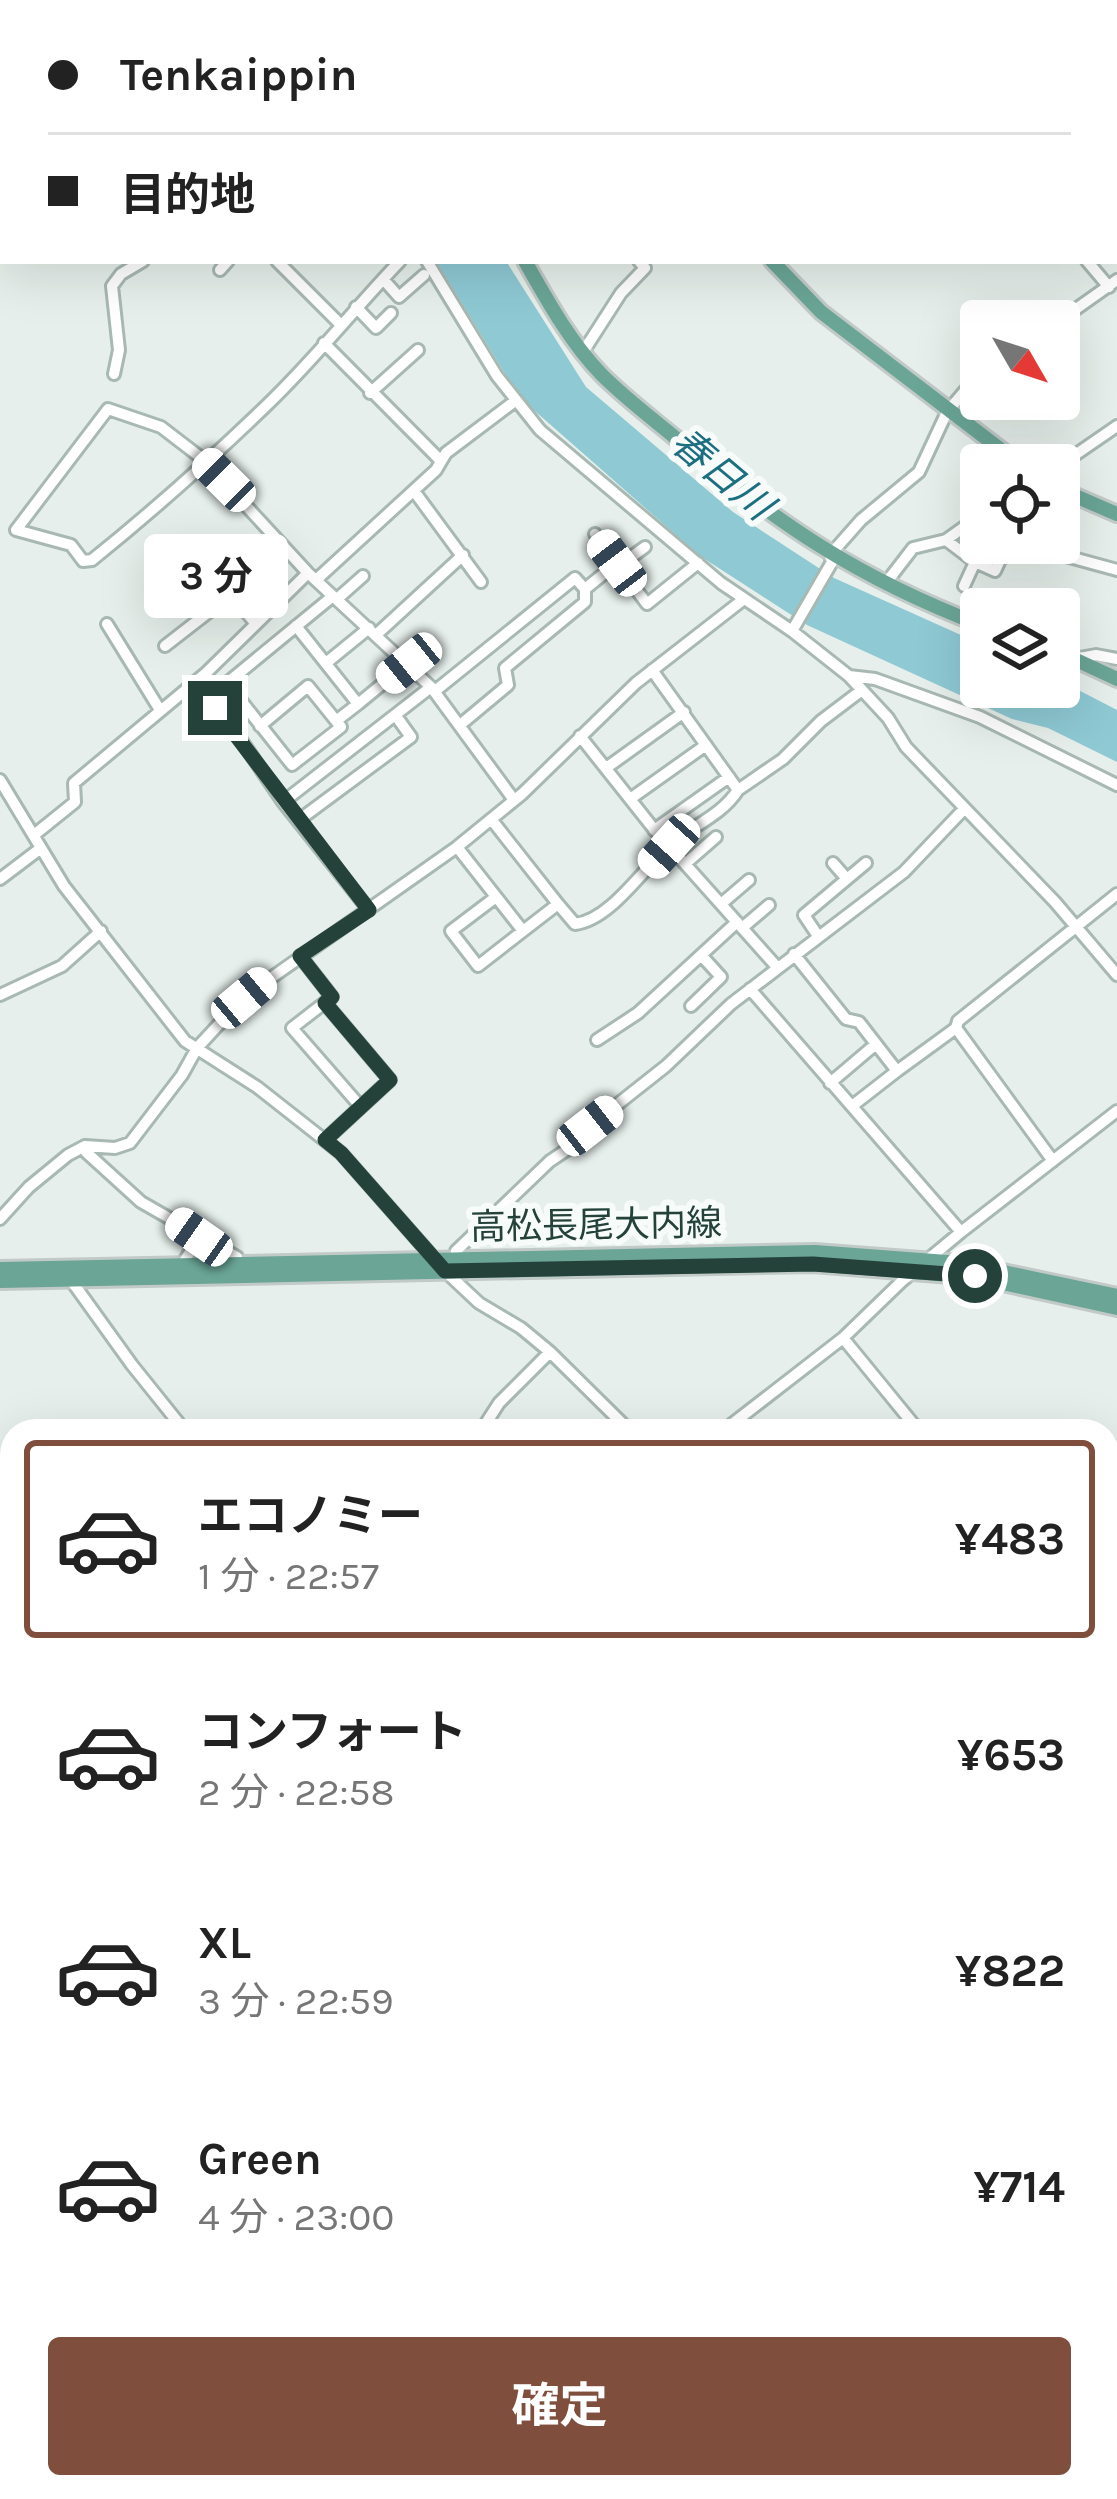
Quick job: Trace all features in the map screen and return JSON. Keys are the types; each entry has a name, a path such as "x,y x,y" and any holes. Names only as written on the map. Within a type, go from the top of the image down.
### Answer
{"main road":[{"path":"527,264 601,374 713,470 829,562 960,616"},
{"path":"775,264 821,312 992,444"},
{"path":"1080,498 1117,514"},
{"path":"1080,662 1117,679"},
{"name":"高松長尾大内線","path":"0,1270 67,1274 815,1252 929,1259 1060,1281 1117,1296"},
{"name":"高松長尾大内線","path":"721,1258 916,1269 1016,1284 1117,1308"},
{"name":"高松長尾大内線","path":"0,1282 182,1265 445,1263"}],"street":[{"path":"114,374 118,350 112,286 138,264"},
{"path":"280,264 340,324"},
{"path":"397,264 268,404 204,460 166,500 92,560 83,561 71,545 16,530 107,409 161,427 204,460 312,576 409,663 514,800"},
{"path":"429,264 514,401 559,448 698,563 744,599 794,628 849,676 888,718 906,747 1055,902 1117,975"},
{"path":"583,352 621,293 645,268 642,264"},
{"path":"383,279 399,297 424,275"},
{"path":"1080,306 1113,283"},
{"path":"356,307 371,332 391,313"},
{"path":"324,344 440,460"},
{"path":"370,393 418,350"},
{"path":"794,628 829,562 861,520 919,472 947,412 960,397"},
{"path":"34,835 75,802 74,783 414,490 440,460 514,401"},
{"path":"1080,452 1117,426"},
{"path":"414,490 482,582"},
{"path":"886,583 913,548 946,540 960,531"},
{"path":"595,534 647,604 698,563"},
{"path":"946,540 960,551"},
{"path":"585,590 645,547"},
{"path":"326,663 464,556"},
{"path":"1080,560 1117,570"},
{"path":"964,586 974,564"},
{"path":"180,602 214,573 256,624"},
{"path":"260,726 308,686 341,727 292,765 260,726 227,683 363,576"},
{"path":"283,802 575,578 585,590 585,602 506,668 508,685 460,725"},
{"path":"165,646 232,594"},
{"path":"0,1219 53,1165 86,1146 115,1148 130,1143 197,1048 244,998 457,847 652,670 744,599"},
{"path":"107,624 160,710"},
{"path":"296,626 358,704"},
{"path":"1080,658 1117,659"},
{"path":"336,721 409,663"},
{"path":"652,670 738,790"},
{"path":"849,676 875,679 980,717 1117,785"},
{"path":"194,683 369,910"},
{"path":"491,819 575,924 588,922 669,846 728,805 738,790 783,759 821,721 862,690"},
{"path":"606,768 684,712"},
{"path":"299,820 411,737 396,716"},
{"path":"580,736 654,830 777,967"},
{"path":"629,799 706,745"},
{"path":"654,830 729,776"},
{"path":"0,780 64,886 176,1030 341,1153 479,1304 521,1328 550,1352 618,1419"},
{"path":"445,1263 537,1172 578,1143 590,1126 666,1066 750,989 904,872 964,809"},
{"path":"685,864 716,838"},
{"path":"457,847 523,932"},
{"path":"0,879 41,848"},
{"path":"833,863 847,879"},
{"path":"818,935 804,915 866,863"},
{"path":"721,904 749,880"},
{"path":"852,1106 956,1028 958,1021 1117,894"},
{"path":"496,897 451,932 478,966 558,904"},
{"path":"597,1040 638,1013 701,955 769,905"},
{"path":"0,995 62,966 101,931"},
{"path":"794,954 846,1019 859,1022 897,1071"},
{"path":"691,1006 721,977 701,955"},
{"path":"300,956 332,997 292,1028 361,1106"},
{"path":"750,989 961,1232"},
{"path":"325,1003 390,1080 325,1140"},
{"path":"956,1028 1053,1160"},
{"path":"830,1082 877,1044"},
{"path":"739,1419 844,1338 961,1232 1117,1111"},
{"path":"86,1146 86,1152 140,1202 237,1257 238,1264"},
{"path":"182,1265 199,1237"},
{"path":"67,1274 175,1419"},
{"path":"844,1338 909,1419"},
{"path":"489,1419 550,1352"}],"water":[{"path":"438,264 508,264 586,387 733,512 834,578 960,635 960,695 807,625 700,556 520,398"},
{"path":"1080,691 1117,710 1117,762 1048,728 988,708 1080,708"}],"route":[{"path":"215,708 369,910 300,956 332,997 325,1003 390,1080 325,1140 445,1271 813,1264 975,1276"}],"water label":[{"name":"春日川","path":"722,474"}]}
